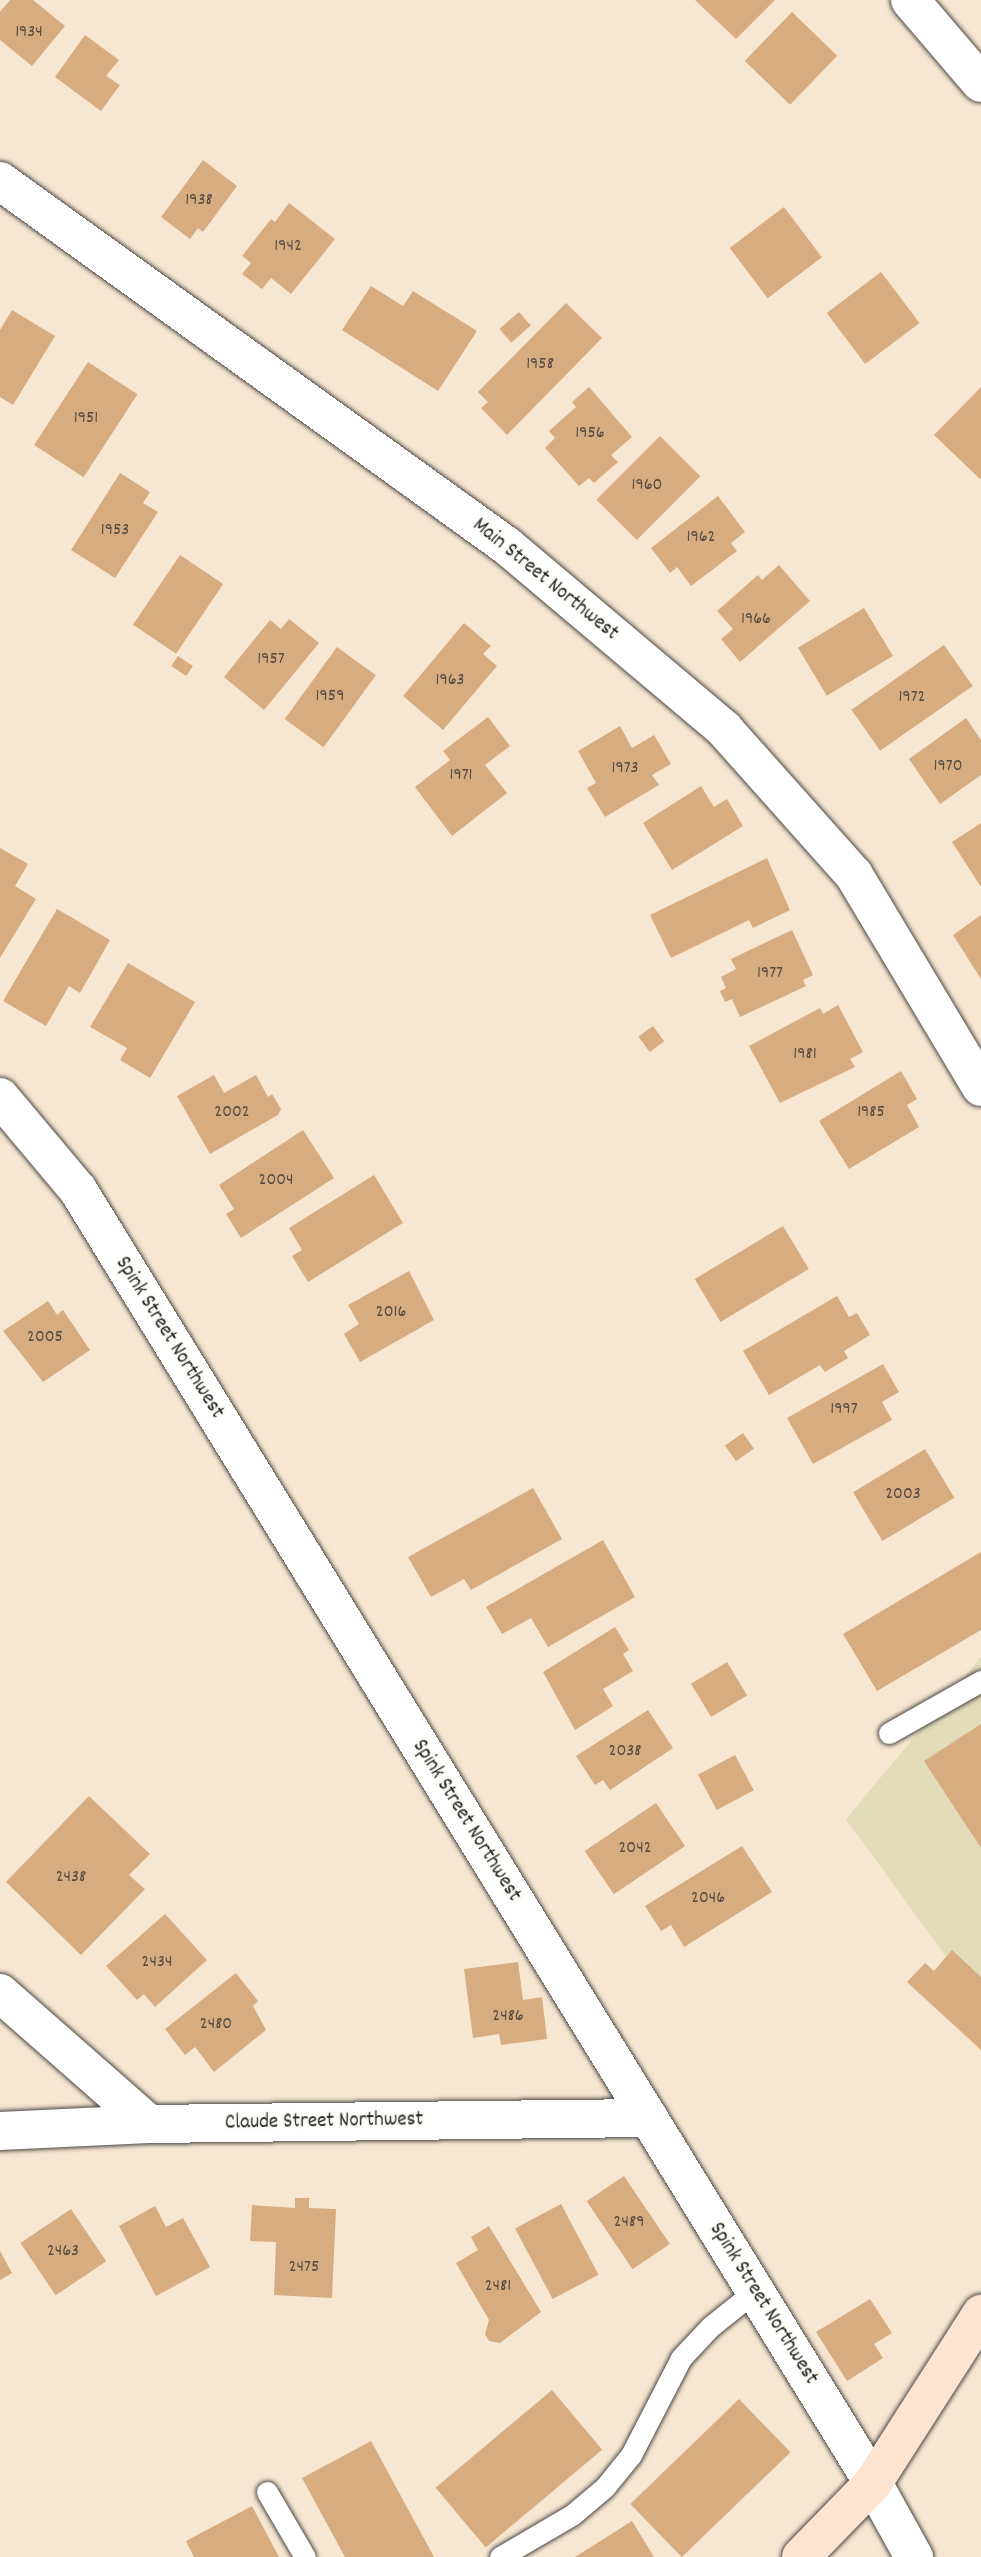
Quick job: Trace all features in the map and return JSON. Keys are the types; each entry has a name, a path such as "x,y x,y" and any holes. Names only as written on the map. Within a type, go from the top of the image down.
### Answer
{"street":[{"path":"910,0 981,83"},
{"name":"Main Street Northwest","path":"0,181 507,546 724,729 854,875 981,1087"},
{"name":"Spink Street Northwest","path":"0,1097 78,1190 873,2483 914,2557"},
{"path":"0,1993 149,2124"},
{"name":"Claude Street Northwest","path":"0,2131 149,2124 649,2118"},
{"path":"801,2557 873,2483 981,2314"}],"lane":[{"path":"889,1733 981,1681"},
{"path":"500,2557 572,2515 605,2487 631,2455 681,2358 710,2328 755,2291"},
{"path":"267,2492 305,2557"}],"shaded area":[{"path":"981,1657 981,2005 846,1819"}],"building":[{"path":"10,0 33,0 65,26 32,66 0,40 0,12"},
{"path":"695,0 775,0 736,39"},
{"path":"792,12 837,56 790,105 745,61"},
{"path":"85,35 119,60 106,76 120,85 101,111 55,77"},
{"path":"203,160 237,186 203,232 198,228 190,239 161,217"},
{"path":"289,203 335,239 291,294 271,278 262,289 242,274 251,263 242,256 271,219 275,222"},
{"path":"784,207 822,257 768,298 730,248"},
{"path":"881,272 920,323 865,364 827,313"},
{"path":"371,286 403,306 413,291 477,331 438,391 342,330"},
{"path":"566,303 602,338 507,435 481,408 488,402 478,392"},
{"path":"12,310 55,336 13,405 0,397 0,330"},
{"path":"519,312 531,326 511,343 499,329"},
{"path":"88,362 137,394 84,477 34,445"},
{"path":"589,387 632,437 611,455 618,462 594,483 589,478 579,486 545,448 555,438 549,431 576,407 572,402"},
{"path":"981,387 981,478 980,479 934,435"},
{"path":"660,436 700,476 637,540 596,500"},
{"path":"120,473 150,492 143,503 158,512 115,578 71,550"},
{"path":"718,496 745,532 731,543 737,551 691,586 677,567 670,573 651,548"},
{"path":"180,555 223,584 176,654 133,625"},
{"path":"779,565 810,601 740,662 721,639 733,629 717,611 758,575 762,580"},
{"path":"864,608 893,656 827,696 798,648"},
{"path":"289,619 319,643 264,710 224,677 270,620 281,629"},
{"path":"464,623 491,646 483,654 497,666 443,730 403,696"},
{"path":"944,645 973,686 880,751 851,710"},
{"path":"337,647 376,675 324,747 285,719"},
{"path":"178,656 193,666 186,676 171,666"},
{"path":"488,717 510,746 485,765 507,793 452,836 415,787 450,760 443,751"},
{"path":"966,718 981,740 981,775 940,804 909,759"},
{"path":"620,726 632,748 654,735 671,764 652,775 659,785 605,817 587,788 596,783 578,751"},
{"path":"701,786 714,807 727,799 743,826 672,870 643,823"},
{"path":"981,823 981,887 952,842"},
{"path":"0,848 28,864 15,886 36,899 0,958"},
{"path":"767,858 790,910 753,928 749,920 671,958 650,915"},
{"path":"57,909 110,940 80,993 69,986 46,1026 3,1001"},
{"path":"981,915 981,979 953,935"},
{"path":"792,930 813,975 803,980 806,986 740,1017 732,999 725,1002 720,991 726,988 721,977 736,969 731,959"},
{"path":"128,963 195,1002 150,1078 120,1060 127,1048 90,1027"},
{"path":"838,1005 863,1052 850,1059 855,1067 780,1103 749,1046 820,1008 823,1014"},
{"path":"653,1026 664,1041 650,1052 638,1037"},
{"path":"901,1071 917,1099 907,1105 919,1127 849,1169 819,1121"},
{"path":"214,1075 224,1093 256,1075 268,1097 272,1094 281,1109 278,1115 210,1154 177,1096"},
{"path":"303,1130 334,1178 241,1238 226,1214 234,1209 219,1185"},
{"path":"374,1175 403,1223 308,1282 292,1256 302,1250 289,1228"},
{"path":"783,1226 809,1269 720,1322 695,1279"},
{"path":"409,1271 434,1320 360,1362 344,1334 359,1324 348,1305"},
{"path":"837,1296 849,1317 857,1313 870,1335 844,1351 848,1358 825,1372 820,1365 769,1395 743,1351"},
{"path":"48,1301 57,1315 63,1310 90,1350 43,1382 3,1331"},
{"path":"883,1364 899,1392 882,1402 892,1420 813,1464 787,1418"},
{"path":"743,1433 754,1449 736,1461 725,1446"},
{"path":"925,1449 954,1498 882,1541 853,1492"},
{"path":"533,1488 562,1539 471,1590 464,1579 431,1597 408,1557"},
{"path":"603,1540 635,1597 548,1647 531,1618 502,1634 486,1607"},
{"path":"981,1552 981,1630 877,1691 843,1634"},
{"path":"615,1627 629,1650 623,1654 633,1671 603,1689 613,1706 575,1730 543,1672"},
{"path":"727,1662 747,1695 711,1717 691,1684"},
{"path":"648,1710 673,1748 610,1790 603,1780 595,1785 576,1756"},
{"path":"981,1724 981,1848 924,1761"},
{"path":"735,1755 754,1790 717,1810 698,1775"},
{"path":"89,1796 150,1854 129,1875 145,1889 81,1955 6,1882"},
{"path":"656,1803 685,1846 614,1894 585,1851"},
{"path":"742,1846 772,1892 684,1947 671,1925 661,1931 645,1906"},
{"path":"165,1914 207,1960 155,2007 144,1994 137,2000 106,1966"},
{"path":"952,1950 981,1977 981,2050 907,1982 925,1963 934,1971"},
{"path":"518,1962 523,2000 542,1997 547,2039 501,2045 499,2034 473,2038 464,1969"},
{"path":"236,1973 258,2001 253,2006 266,2030 214,2072 195,2047 185,2055 165,2029"},
{"path":"624,2176 670,2244 633,2269 587,2201"},
{"path":"295,2198 309,2198 309,2208 336,2209 332,2298 274,2295 276,2242 250,2241 252,2205 295,2208"},
{"path":"561,2204 599,2275 553,2299 515,2228"},
{"path":"155,2206 166,2227 183,2218 210,2267 156,2296 119,2226"},
{"path":"71,2209 106,2261 56,2295 20,2243"},
{"path":"489,2226 541,2312 500,2343 489,2341 485,2334 489,2320 456,2263 478,2250 471,2237"},
{"path":"0,2251 12,2273 0,2280"},
{"path":"870,2299 892,2333 874,2344 883,2358 847,2381 816,2332"},
{"path":"552,2390 602,2450 486,2547 436,2488"},
{"path":"739,2399 790,2452 682,2557 630,2504"},
{"path":"371,2441 434,2557 345,2557 302,2478"},
{"path":"252,2506 279,2557 194,2557 186,2541"},
{"path":"632,2521 654,2557 575,2557"}]}
